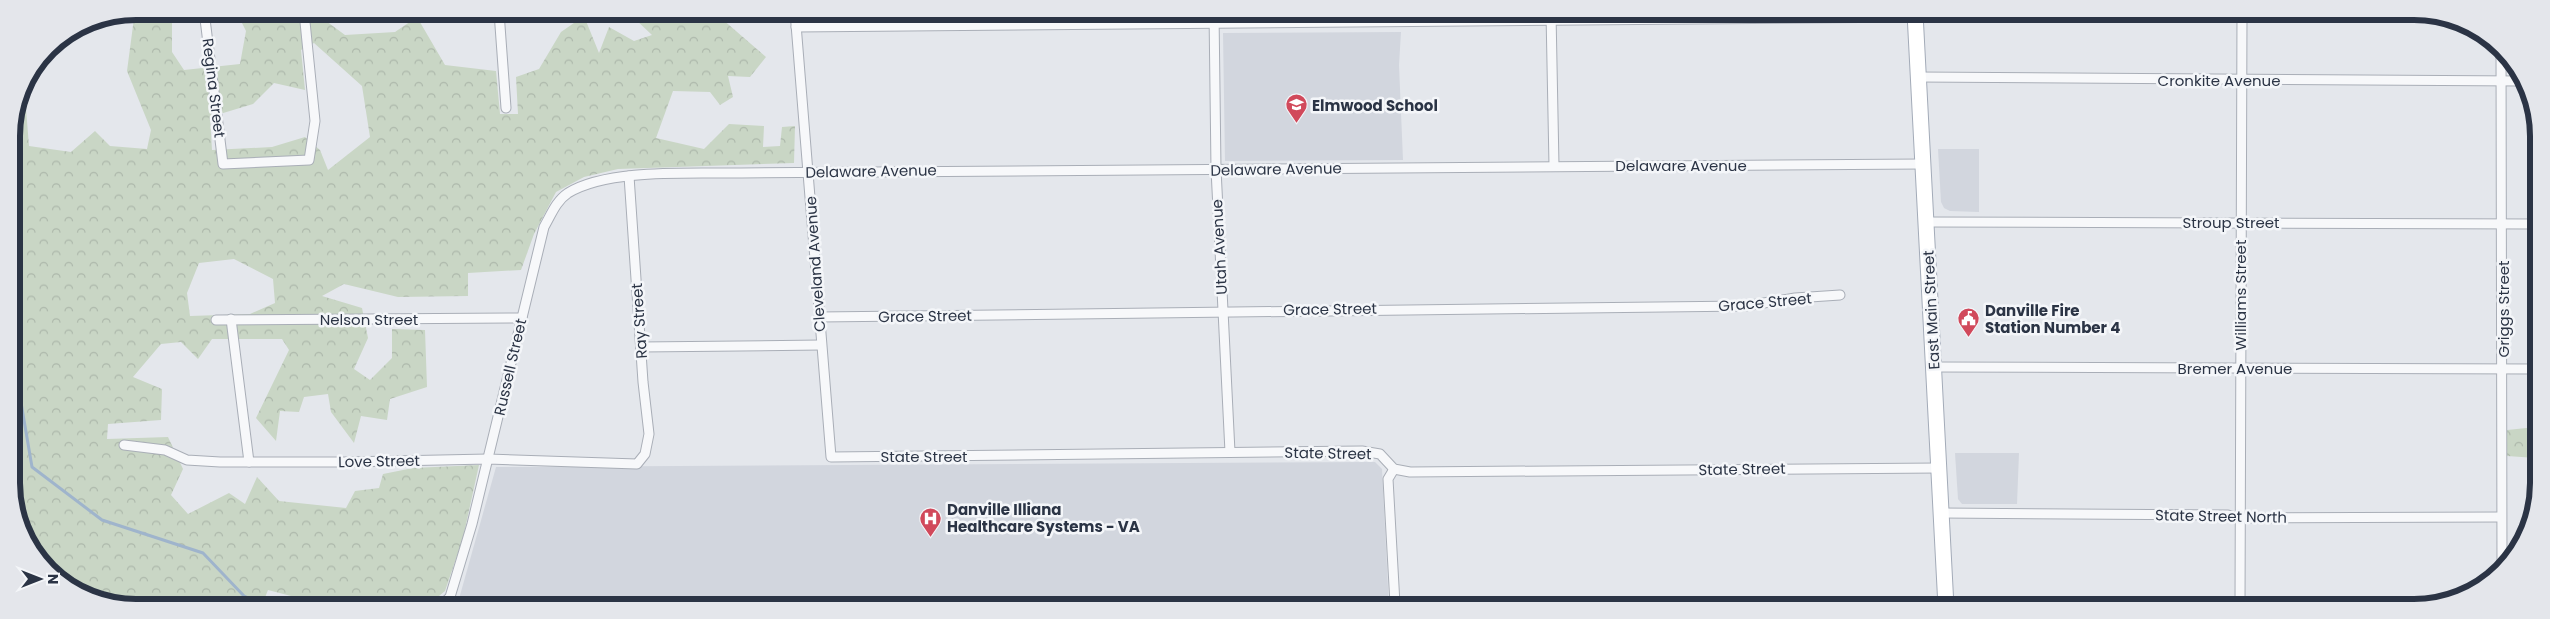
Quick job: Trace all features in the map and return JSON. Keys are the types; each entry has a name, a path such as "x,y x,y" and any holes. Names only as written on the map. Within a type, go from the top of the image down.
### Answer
{"main road":[{"name":"East Main Street","path":"1915,20 1942,514 1945,599"}],"street":[{"name":"Regina Street","path":"205,20 223,164 309,160 314,121 305,20"},
{"path":"500,20 506,108"},
{"name":"Cleveland Avenue","path":"796,20 831,457"},
{"name":"Utah Avenue","path":"1214,20 1216,169 1230,452"},
{"path":"796,27 1214,24 1406,20"},
{"path":"1550,20 1554,166"},
{"name":"Williams Street","path":"2240,599 2242,20"},
{"name":"Griggs Street","path":"2501,60 2503,369 2502,559"},
{"name":"Cronkite Avenue","path":"1918,77 2516,81"},
{"name":"Delaware Avenue","path":"629,176 808,172 1922,164"},
{"name":"Russell Street","path":"448,599 488,459 544,227 556,204 568,193 629,176"},
{"name":"Ray Street","path":"629,176 649,434 645,454 637,464"},
{"name":"Stroup Street","path":"1926,222 2530,224"},
{"name":"Grace Street","path":"819,316 1745,306 1795,298 1840,295"},
{"name":"Nelson Street","path":"216,320 522,318"},
{"path":"231,319 249,462"},
{"path":"641,347 821,345"},
{"name":"Bremer Avenue","path":"1934,367 2530,369"},
{"name":"Love Street","path":"124,445 165,450 188,460 249,462 488,459 637,464"},
{"name":"State Street","path":"831,457 1362,451 1380,454 1394,469 1420,472 1939,468"},
{"path":"1394,469 1388,479 1397,599"},
{"name":"State Street North","path":"1942,514 2228,516 2239,518 2501,517"}],"shaded area":[{"path":"1401,32 1399,65 1403,160 1225,161 1223,33"},
{"path":"1938,149 1979,149 1979,212 1950,211 1944,208 1941,202"},
{"path":"1955,453 2019,453 2017,504 1962,504 1958,499"},
{"name":"Danville Illiana Healthcare Systems - VA","path":"1375,462 1382,469 1389,599 459,599 496,467"}],"green space":[{"path":"134,20 172,20 172,52 184,70 240,64 246,31 240,20 325,20 345,35 395,32 413,20 419,20 445,65 496,71 500,114 518,114 516,77 539,69 561,32 578,20 586,20 599,53 609,27 634,41 652,35 636,20 723,20 766,57 750,77 728,76 733,97 720,105 710,92 673,91 656,138 704,149 729,124 764,126 763,147 780,146 782,127 795,126 794,163 618,169 584,177 556,192 534,234 521,270 468,273 468,296 398,297 344,284 322,296 362,308 368,338 354,369 370,380 392,358 392,329 425,330 427,387 390,399 387,420 361,416 354,443 331,412 328,394 304,397 299,412 280,411 276,441 256,418 289,350 282,339 212,339 198,359 181,342 161,344 133,377 162,389 161,420 108,424 107,439 168,437 183,469 171,495 188,514 229,493 245,504 257,477 279,501 346,508 355,491 379,488 383,474 413,468 479,465 463,538 445,591 435,599 302,599 268,590 264,599 128,599 113,597 91,590 65,575 65,554 44,554 29,528 22,506 20,491 20,128 25,102 29,146 71,152 95,131 110,146 147,149 151,130 127,71","holes":["314,43 362,86 370,137 328,170 320,150 305,137 272,147 212,150 210,117 253,104 274,83 305,90 301,50","234,259 273,279 275,303 250,314 190,316 187,293 199,263"]},
{"path":"2530,428 2530,458 2507,456 2507,430"}],"waterway":[{"path":"20,397 32,467 102,520 203,553 244,596 251,599"}],"place":[{"name":"Elmwood School","path":"1296,124"},
{"name":"Danville Fire Station Number 4","path":"1969,338"},
{"name":"Danville Illiana Healthcare Systems - VA","path":"931,537"}]}
